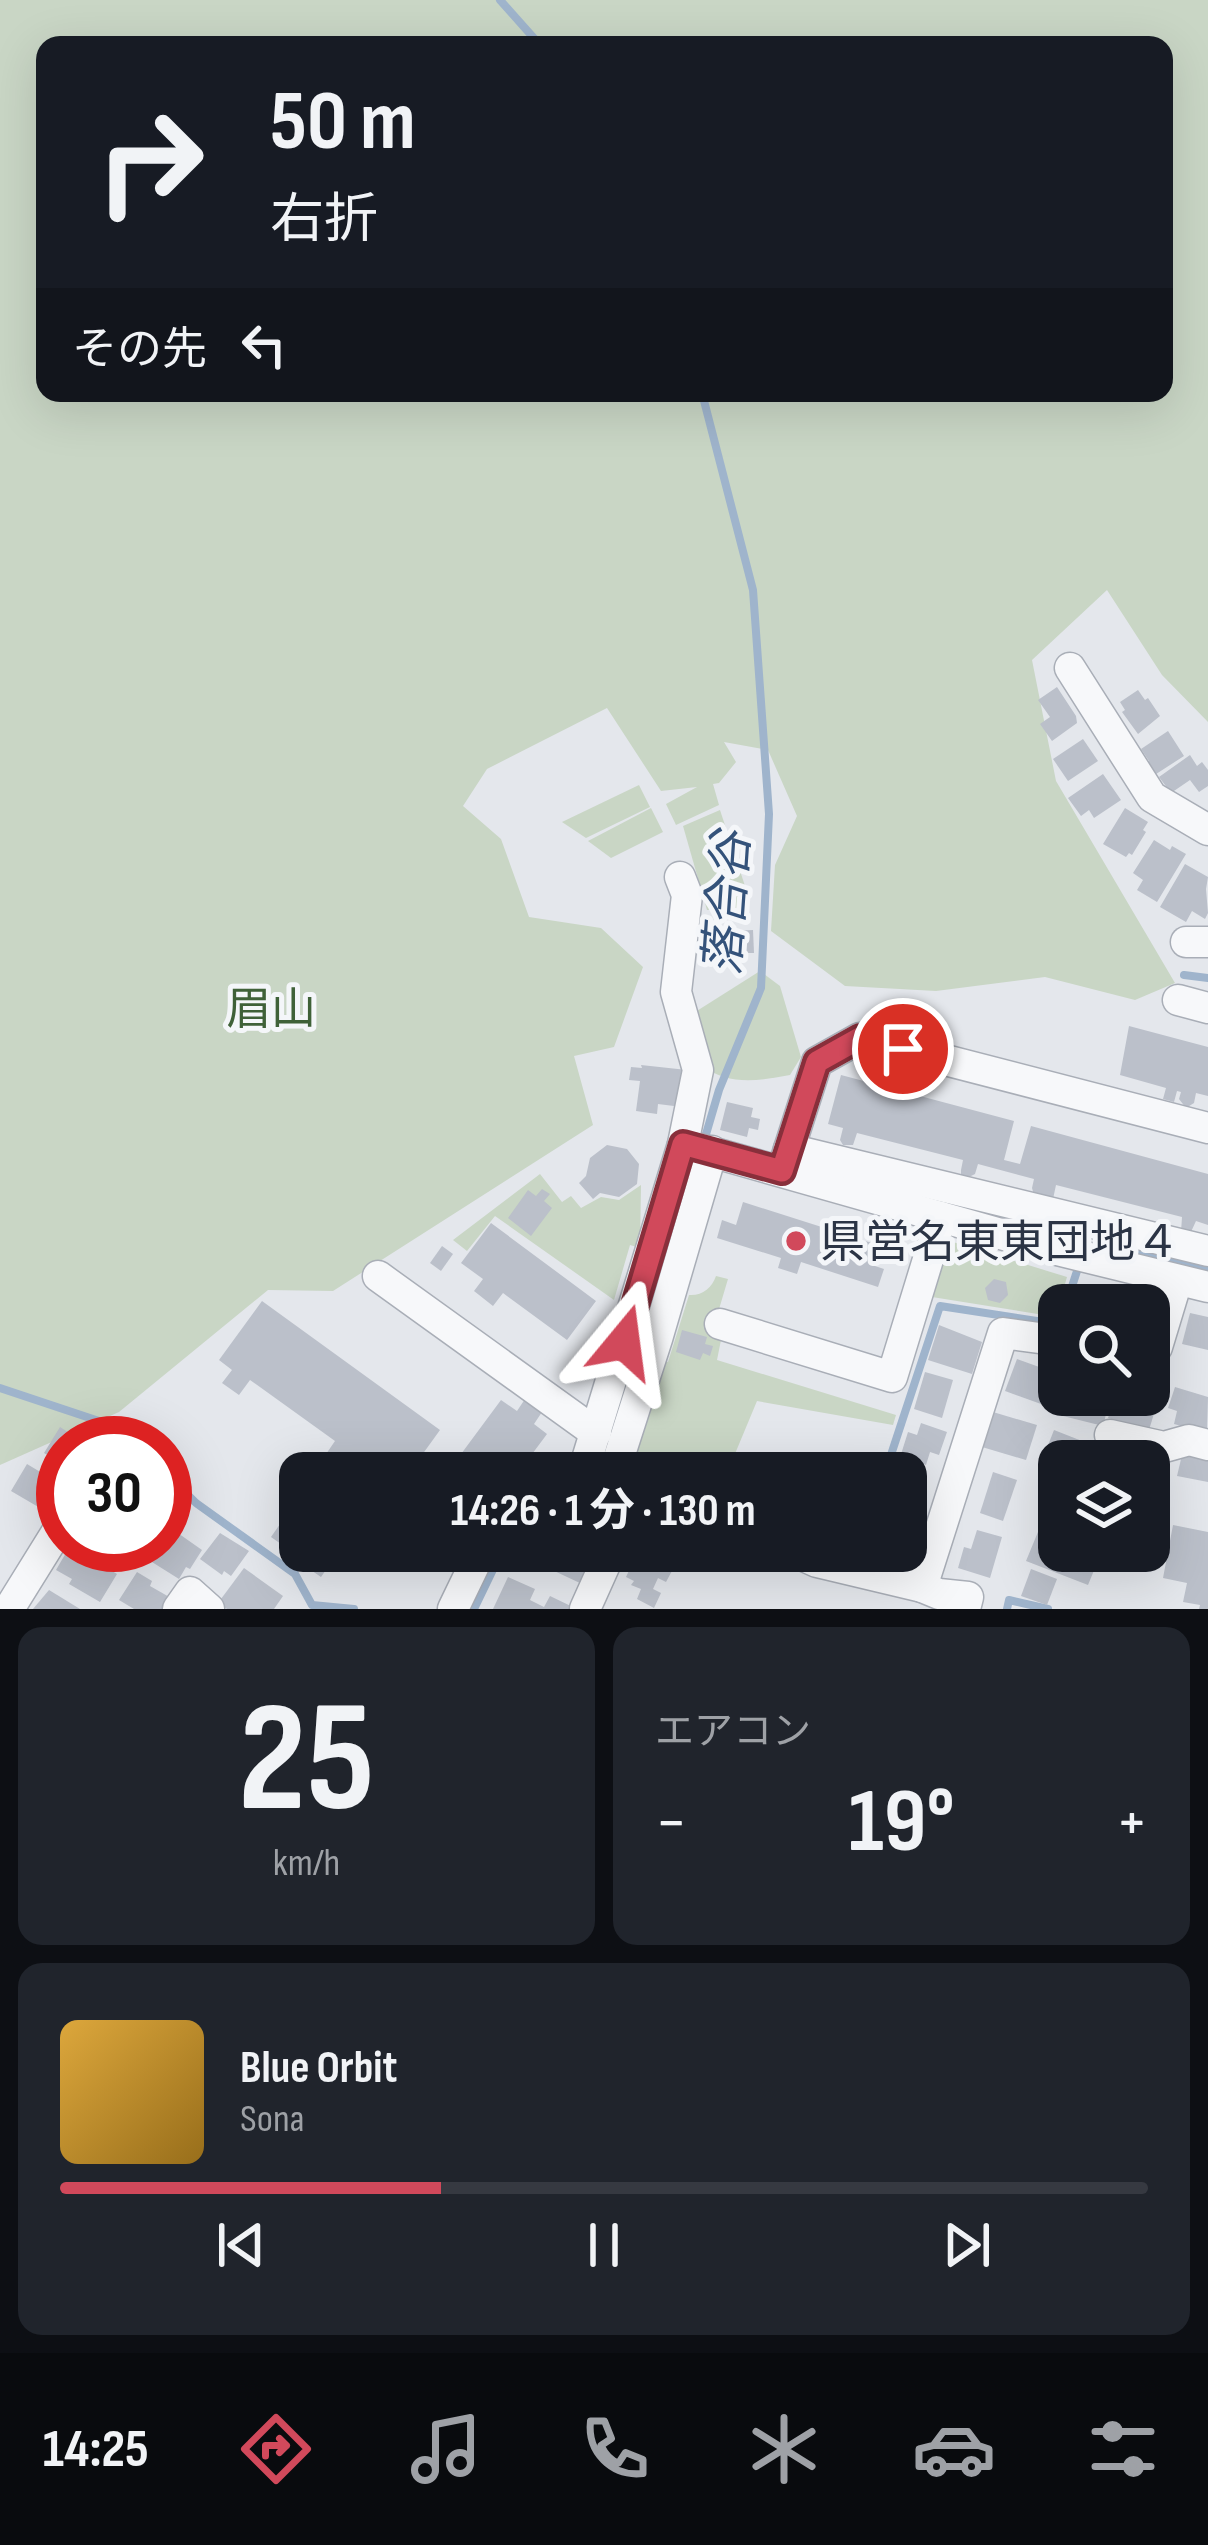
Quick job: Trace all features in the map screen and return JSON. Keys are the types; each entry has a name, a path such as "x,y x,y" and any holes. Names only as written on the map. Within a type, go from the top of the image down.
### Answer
{"street":[{"path":"1070,668 1152,796 1187,804 1208,830"},
{"path":"602,1452 699,1148 698,1070 676,992 687,895 680,878"},
{"path":"786,1160 817,1062 860,1038 1208,1128"},
{"path":"699,1148 786,1160 1066,1216 1208,1251"},
{"path":"786,1160 941,1216 1193,1284 1170,1324"},
{"path":"720,1324 892,1376 941,1216"},
{"path":"1057,1250 1066,1216"},
{"path":"378,1276 587,1452"},
{"path":"922,1587 1003,1333 1038,1338"},
{"path":"1110,1435 1164,1447 1189,1440 1208,1445"},
{"path":"9,1609 36,1566"},
{"path":"453,1609 472,1572"},
{"path":"585,1609 602,1572"},
{"path":"859,1572 968,1597 965,1609"},
{"path":"178,1609 190,1592 208,1609"}],"green space":[{"name":"眉山","path":"0,0 1208,0 1208,722 1162,675 1107,590 1032,660 1056,781 1175,983 1135,1000 1045,977 936,991 845,986 771,931 775,865 797,816 768,750 724,742 736,762 713,784 719,805 676,825 666,804 697,787 661,791 607,708 487,769 463,806 501,839 529,917 601,928 643,967 614,1047 574,1056 593,1125 333,1291 268,1290 119,1412 36,1416 36,1449 0,1465"},
{"path":"639,785 650,807 586,838 562,822"},
{"path":"651,808 663,832 611,858 588,841"},
{"path":"720,810 749,908 707,910 683,826"},
{"path":"760,971 780,986 801,1057 790,1075 755,1080 711,1072 701,1065 692,1014"},
{"path":"540,1174 562,1202 571,1196 581,1208 601,1197 619,1200 641,1185 640,1248 630,1245 614,1300 495,1216 467,1251 453,1240"},
{"path":"953,1242 1067,1277 1065,1284 1038,1284 1038,1314 932,1297 946,1245"},
{"path":"716,1276 728,1279 711,1336 721,1340 717,1360 896,1415 893,1425 757,1401 736,1452 630,1452 659,1359 668,1362 689,1295 712,1284"}],"building":[{"path":"1057,687 1077,723 1052,741 1040,724 1050,717 1038,700"},
{"path":"1138,690 1160,716 1138,734 1120,702"},
{"path":"1168,731 1184,756 1153,776 1141,749"},
{"path":"1083,739 1098,761 1068,781 1053,759"},
{"path":"1190,755 1197,766 1202,762 1208,770 1208,786 1199,792 1190,780 1171,793 1159,777"},
{"path":"1103,774 1121,800 1094,818 1089,810 1081,816 1068,798"},
{"path":"1125,808 1148,822 1132,855 1126,857 1103,844"},
{"path":"1154,840 1186,854 1157,902 1137,890 1143,880 1133,873"},
{"path":"1185,864 1208,877 1205,919 1192,911 1186,922 1160,907"},
{"path":"753,930 754,953 731,953 731,931"},
{"path":"1129,1026 1208,1047 1208,1096 1196,1093 1194,1103 1186,1108 1179,1099 1181,1092 1177,1091 1174,1102 1163,1099 1166,1088 1120,1075"},
{"path":"926,1027 950,1033 947,1047 922,1041"},
{"path":"631,1067 687,1070 682,1107 658,1104 657,1114 636,1111 640,1081 629,1080"},
{"path":"841,1075 1014,1121 1004,1160 1020,1164 1031,1126 1208,1174 1208,1225 1196,1221 1190,1234 1181,1232 1182,1217 1056,1185 1053,1199 1034,1195 1034,1179 978,1164 975,1174 967,1178 961,1175 963,1160 857,1133 853,1145 843,1145 843,1128 828,1124"},
{"path":"727,1102 753,1108 751,1117 760,1119 758,1130 749,1128 747,1137 720,1130"},
{"path":"607,1145 627,1149 639,1164 637,1184 619,1197 600,1193 593,1199 579,1183 590,1158"},
{"path":"542,1189 550,1194 544,1201 552,1208 531,1236 508,1218 528,1190 536,1196"},
{"name":"県営名東東団地４","path":"743,1202 875,1244 869,1264 884,1269 878,1287 801,1262 797,1274 778,1268 781,1258 717,1238 722,1220 736,1225"},
{"path":"491,1223 596,1301 567,1340 503,1293 493,1306 474,1291 483,1279 461,1263"},
{"path":"442,1246 453,1254 441,1271 430,1263"},
{"path":"994,1279 1006,1282 1008,1295 1000,1303 988,1300 985,1288"},
{"path":"262,1301 440,1430 424,1452 327,1452 335,1441 250,1380 239,1395 222,1383 232,1370 219,1360"},
{"path":"1190,1313 1208,1317 1208,1350 1182,1344"},
{"path":"939,1325 982,1342 972,1374 928,1360"},
{"path":"682,1330 707,1337 705,1344 713,1346 710,1356 703,1353 700,1360 676,1352"},
{"path":"1017,1359 1038,1367 1038,1403 1005,1391"},
{"path":"925,1372 953,1380 942,1418 914,1409"},
{"path":"1175,1387 1208,1397 1207,1433 1174,1424 1177,1411 1170,1409"},
{"path":"525,1399 542,1412 534,1424 547,1434 534,1452 463,1452 501,1400 517,1411"},
{"path":"993,1412 1037,1425 1026,1460 982,1447"},
{"path":"1063,1416 1106,1416 1103,1426"},
{"path":"1109,1416 1153,1416 1149,1430"},
{"path":"921,1423 947,1432 939,1455 930,1452 927,1462 927,1452 902,1452 908,1432 917,1435"},
{"path":"1054,1430 1079,1440 1050,1440"},
{"path":"1182,1455 1208,1461 1208,1482 1177,1476"},
{"path":"27,1464 36,1469 36,1506 11,1491"},
{"path":"993,1472 1017,1480 1003,1521 980,1513"},
{"path":"1173,1525 1208,1532 1208,1609 1183,1602 1187,1583 1163,1578 1164,1572 1170,1572"},
{"path":"977,1530 1002,1537 990,1578 958,1568 964,1547 971,1549"},
{"path":"1038,1532 1038,1566 1026,1561"},
{"path":"220,1533 249,1551 231,1576 200,1559"},
{"path":"192,1543 202,1550 192,1566"},
{"path":"244,1568 283,1596 274,1609 227,1609 218,1603"},
{"path":"1031,1569 1057,1579 1047,1605 1021,1596"},
{"path":"60,1572 117,1574 100,1602 69,1584 72,1579"},
{"path":"137,1572 171,1598 164,1609 134,1609 119,1600"},
{"path":"556,1572 587,1572 582,1584"},
{"path":"628,1572 671,1572 666,1582 658,1578 653,1589 661,1593 654,1608 637,1599 641,1589 626,1577"},
{"path":"1054,1572 1093,1572 1088,1585"},
{"path":"508,1577 535,1589 530,1600 544,1607 550,1596 577,1609 493,1609"},
{"path":"49,1590 80,1609 33,1609"}],"waterway":[{"name":"落合谷","path":"500,0 532,36"},
{"name":"落合谷","path":"704,402 753,590 769,814 761,988 719,1090 704,1141"},
{"path":"1184,975 1208,978"},
{"path":"1110,1248 1208,1270"},
{"path":"1073,1284 1077,1271"},
{"path":"892,1452 940,1306 1038,1321"},
{"path":"0,1388 84,1416"},
{"path":"192,1499 295,1574 312,1605 354,1609"},
{"name":"落合谷","path":"474,1609 492,1572"},
{"path":"1007,1609 1009,1600 1048,1609"}],"place":[{"name":"県営名東東団地４","path":"796,1241"}],"route":[{"path":"624,1342 683,1144 782,1171 817,1062 860,1038 903,1049"}]}
